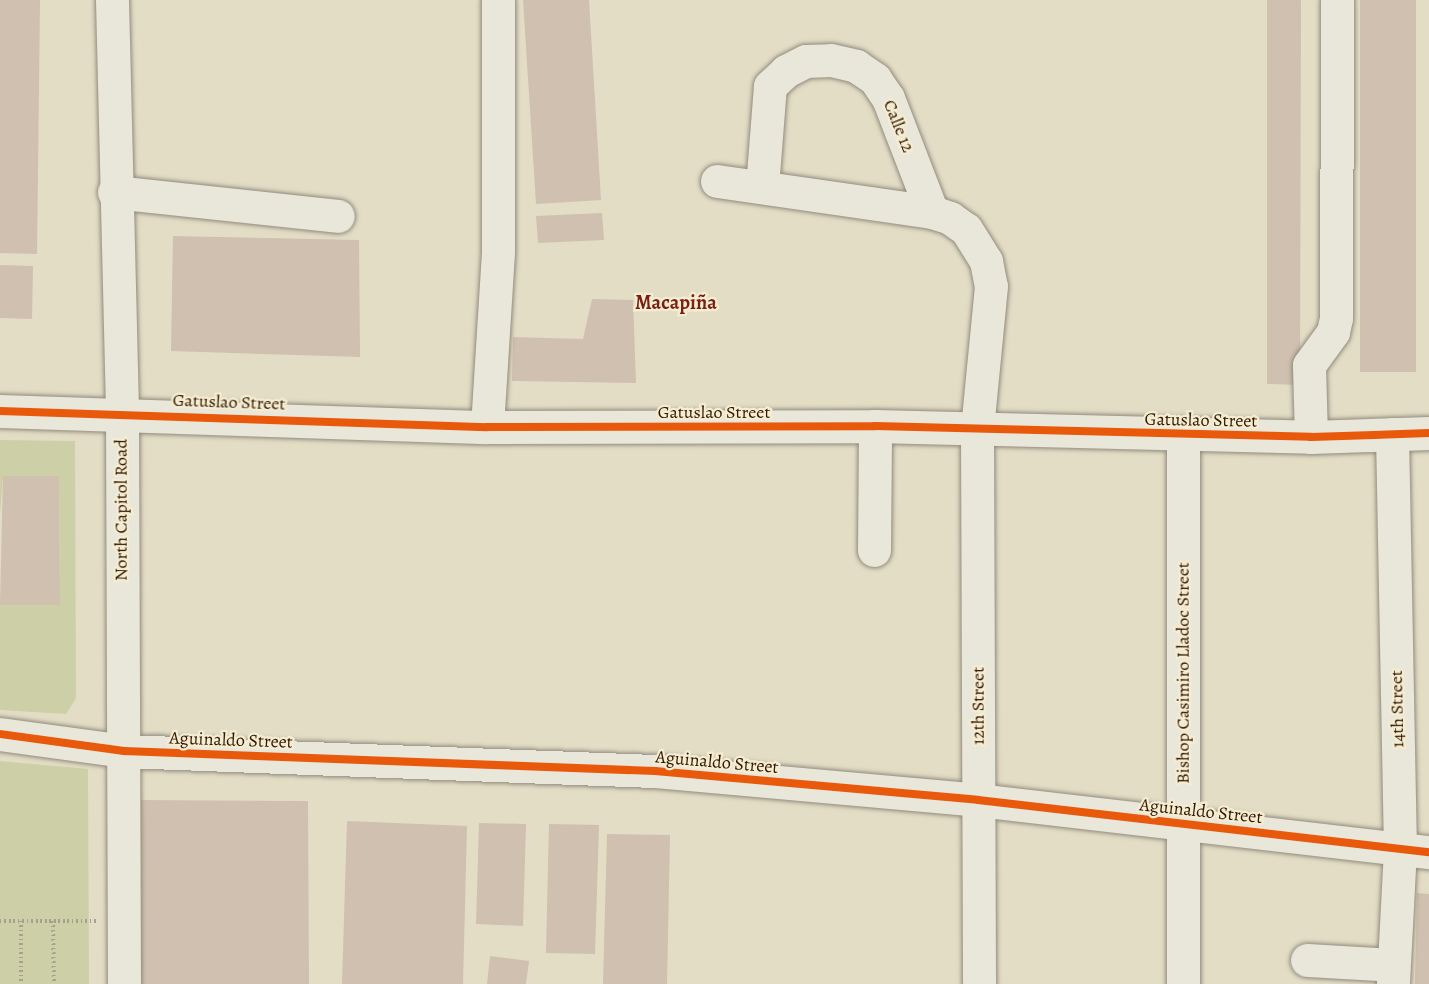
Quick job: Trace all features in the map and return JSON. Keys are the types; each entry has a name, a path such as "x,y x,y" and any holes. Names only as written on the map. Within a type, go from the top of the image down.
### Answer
{"street":[{"name":"North Capitol Road","path":"112,0 114,192 122,414 124,984"},
{"path":"487,427 498,252 498,0"},
{"path":"1311,437 1309,365 1333,332 1336,318 1336,0"},
{"name":"Calle 12","path":"762,187 771,86 786,71 806,62 831,60 866,72 888,98 932,212"},
{"path":"717,181 932,212 950,218 966,229 986,261 991,286 977,428"},
{"path":"114,192 338,216"},
{"name":"Gatuslao Street","path":"0,411 487,427 875,426 1311,437 1429,433"},
{"path":"874,550 875,426"},
{"name":"12th Street","path":"977,428 979,984"},
{"name":"14th Street","path":"1392,434 1415,850 1393,975"},
{"name":"Bishop Casimiro Lladoc Street","path":"1183,435 1183,984"},
{"name":"Aguinaldo Street","path":"0,734 124,751 655,771 978,800 1415,850"},
{"path":"1307,960 1393,975"}],"path":[{"path":"0,921 124,921"},
{"path":"21,921 21,984"},
{"path":"53,921 54,984"}],"green space":[{"path":"0,440 75,441 76,698 66,714 0,710 0,605 60,604 59,476 3,476 0,514"},
{"path":"0,761 88,769 89,984 0,984"}],"building":[{"path":"0,0 40,0 37,254 0,253"},
{"path":"523,0 589,0 601,200 536,204"},
{"path":"1267,0 1301,0 1300,385 1267,384"},
{"path":"1360,0 1416,0 1416,372 1360,372"},
{"path":"602,213 604,240 538,243 536,216"},
{"path":"173,236 359,240 360,357 171,351"},
{"path":"0,265 33,266 32,319 0,318"},
{"path":"592,299 633,300 636,383 512,381 513,337 583,339"},
{"path":"3,476 59,476 60,605 0,605"},
{"path":"135,800 308,801 309,984 136,984"},
{"path":"347,821 467,826 463,984 342,984"},
{"path":"479,823 526,824 523,926 476,924"},
{"path":"549,824 599,825 595,954 546,953"},
{"path":"607,834 670,835 667,984 603,984"},
{"path":"1417,893 1429,894 1429,984 1415,984"},
{"path":"490,956 529,961 526,984 487,984"}],"cycle path":[{"path":"0,411 487,427 875,426 1311,437 1429,433"},
{"path":"0,734 124,751 655,771 978,800 1429,852"}],"district":[{"name":"Macapiña","path":"676,302"}]}
